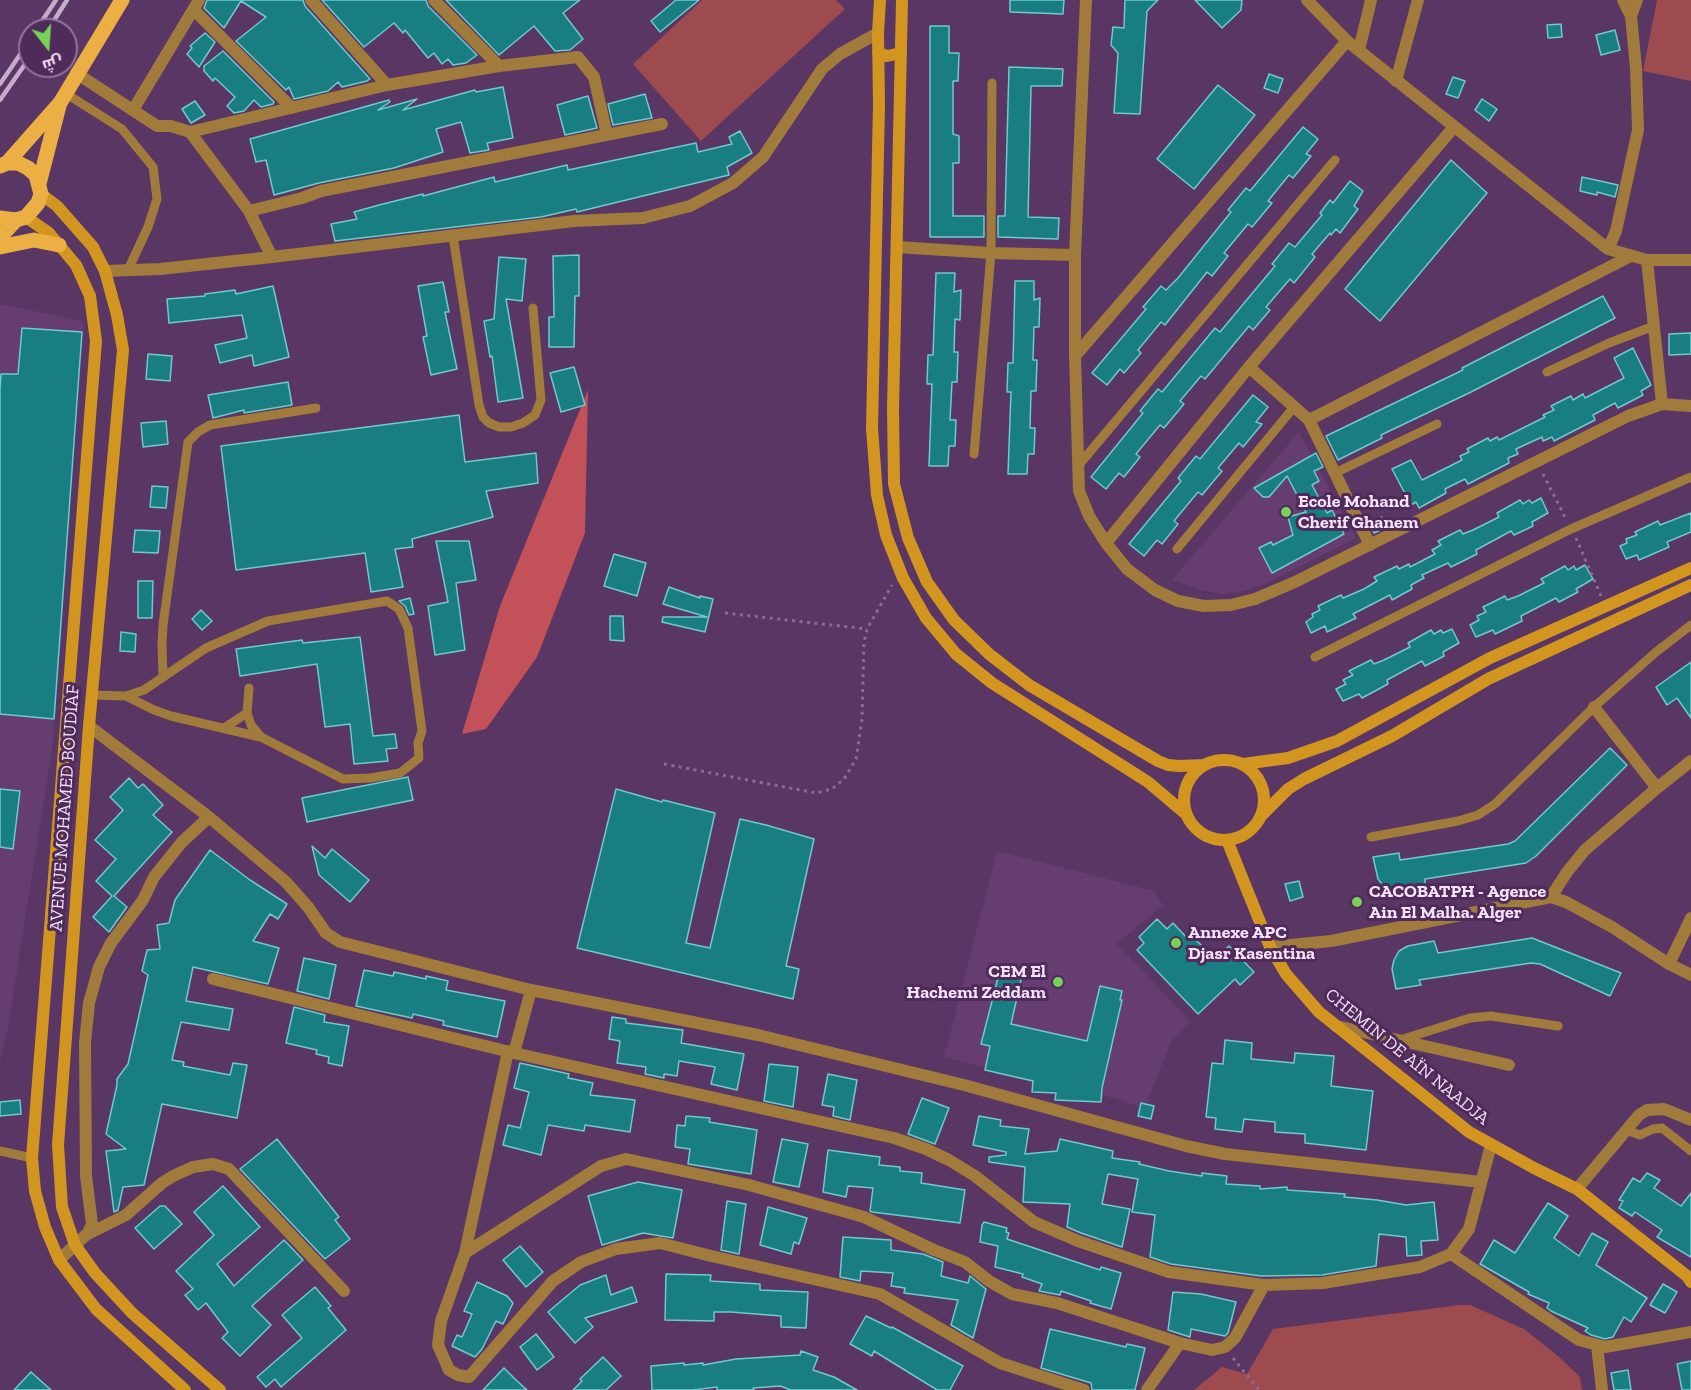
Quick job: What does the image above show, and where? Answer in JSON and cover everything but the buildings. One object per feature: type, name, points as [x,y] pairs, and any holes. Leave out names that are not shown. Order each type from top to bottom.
[{"type":"main road","points":[[78,70],[122,0]]},
{"type":"main road","points":[[880,0],[872,428],[877,495],[886,535],[900,571],[926,618],[956,654],[992,683],[1148,782],[1187,815]]},
{"type":"main road","points":[[903,0],[893,408],[894,484],[908,538],[927,582],[954,620],[988,654],[1029,685],[1158,761],[1179,766],[1205,765]]},
{"type":"main road","points":[[878,33],[892,30],[902,34]]},
{"type":"main road","points":[[878,53],[892,56],[901,53]]},
{"type":"main road","points":[[0,237],[38,203],[63,98],[73,78]]},
{"type":"main road","points":[[4,164],[63,98]]},
{"type":"main road","points":[[4,164],[18,163],[28,168],[36,176],[40,189]]},
{"type":"main road","name":"AVENUE MOHAMED BOUDIAF","points":[[40,189],[86,240],[105,271],[117,315],[123,350],[89,726],[58,1146],[62,1207],[75,1245],[94,1273],[132,1313],[220,1390]]},
{"type":"main road","points":[[0,218],[21,218]]},
{"type":"main road","name":"AVENUE MOHAMED BOUDIAF","points":[[21,218],[49,233],[76,265],[90,296],[96,341],[33,1158],[35,1191],[45,1227],[59,1260],[96,1309],[185,1390]]},
{"type":"main road","points":[[0,247],[34,240],[59,245]]},
{"type":"main road","points":[[1243,764],[1288,758],[1337,741],[1490,658],[1691,568]]},
{"type":"main road","points":[[1260,817],[1264,805],[1262,787],[1253,771],[1243,764],[1230,760],[1217,760],[1193,774],[1186,786],[1184,801],[1187,815],[1193,826],[1203,834],[1214,839],[1227,840],[1247,833],[1288,789],[1304,779],[1392,736],[1488,680],[1691,585]]},
{"type":"main road","name":"CHEMIN DE AÏN NAADJA","points":[[1227,840],[1270,947],[1286,974],[1319,1012],[1469,1132],[1577,1189],[1690,1277]]},
{"type":"street","points":[[311,0],[387,85]]},
{"type":"street","points":[[434,0],[499,66]]},
{"type":"street","points":[[1086,0],[1075,255],[1079,491],[1089,516],[1106,543],[1127,569],[1155,590],[1178,601],[1204,606],[1231,605],[1255,599],[1295,582],[1628,416],[1662,404],[1691,406]]},
{"type":"street","points":[[1307,0],[1347,41],[1608,249],[1647,260],[1691,260]]},
{"type":"street","points":[[1359,50],[1371,0]]},
{"type":"street","points":[[1396,81],[1418,0]]},
{"type":"street","points":[[1608,249],[1616,231],[1638,130],[1636,68],[1631,16],[1623,0]]},
{"type":"street","points":[[1631,16],[1637,0]]},
{"type":"street","points":[[133,110],[197,5],[292,108]]},
{"type":"street","points":[[105,271],[272,257],[574,221],[643,218],[690,206],[733,183],[763,157],[822,69],[840,54],[878,33]]},
{"type":"street","points":[[1075,356],[1347,41]]},
{"type":"street","points":[[78,74],[158,126],[171,126],[190,132],[387,85],[499,66],[578,57],[594,77],[607,135]]},
{"type":"street","points":[[249,211],[321,191],[662,124]]},
{"type":"street","points":[[1106,543],[1249,367],[1454,127]]},
{"type":"street","points":[[190,132],[249,211],[272,257]]},
{"type":"street","points":[[897,247],[1075,255]]},
{"type":"street","points":[[1309,420],[1629,256]]},
{"type":"street","points":[[1647,260],[1662,404]]},
{"type":"street","points":[[1249,367],[1309,420],[1370,545]]},
{"type":"street","points":[[1594,706],[1657,788]]},
{"type":"street","points":[[89,726],[209,817],[286,882],[326,933],[340,942],[531,990],[758,1035],[964,1085],[1186,1146],[1225,1154],[1481,1182]]},
{"type":"street","points":[[1551,897],[1585,850],[1691,761]]},
{"type":"street","points":[[86,1235],[92,1220],[86,1176],[85,1043],[93,984],[104,956],[143,900],[154,877],[182,842],[209,817]]},
{"type":"street","points":[[1270,947],[1331,941],[1551,897],[1566,902],[1612,927],[1669,964],[1691,975]]},
{"type":"street","points":[[1669,964],[1691,918]]},
{"type":"street","points":[[213,979],[511,1052],[894,1138],[949,1160],[975,1176],[1034,1222],[1078,1241],[1169,1272],[1264,1285],[1334,1281],[1420,1267],[1451,1254],[1469,1229],[1491,1145]]},
{"type":"street","points":[[531,990],[511,1052],[465,1253],[441,1321],[438,1345],[449,1370],[458,1376],[470,1377],[552,1281],[581,1262],[616,1249],[660,1243],[880,1294],[1000,1363],[1084,1390]]},
{"type":"street","points":[[1336,1026],[1509,1065]]},
{"type":"street","points":[[1577,1189],[1639,1114],[1647,1110],[1664,1109],[1691,1120]]},
{"type":"street","points":[[465,1253],[601,1166],[626,1159],[748,1185],[864,1217],[965,1262],[989,1281],[1011,1294],[1058,1303],[1180,1343],[1212,1350],[1225,1347],[1235,1338],[1264,1285]]},
{"type":"street","points":[[59,1260],[86,1235],[126,1215],[173,1176],[193,1167],[213,1164],[229,1169],[344,1291]]},
{"type":"street","points":[[1451,1254],[1579,1340],[1605,1347],[1691,1332]]},
{"type":"street","points":[[1147,1390],[1180,1343]]},
{"type":"street","points":[[1597,1345],[1602,1390]]},
{"type":"lane","points":[[974,454],[992,253],[992,83]]},
{"type":"lane","points":[[63,98],[122,129],[153,166],[157,199],[148,227],[128,270]]},
{"type":"lane","points":[[1078,466],[1335,160]]},
{"type":"lane","points":[[453,236],[479,405],[483,417],[489,423],[499,427],[511,427],[524,423],[535,415],[541,400],[533,308]]},
{"type":"lane","points":[[1547,372],[1609,343],[1654,326]]},
{"type":"lane","points":[[1177,549],[1294,407]]},
{"type":"lane","points":[[164,676],[163,625],[188,442],[210,425],[316,408]]},
{"type":"lane","points":[[1335,473],[1437,424]]},
{"type":"lane","points":[[1315,657],[1571,529],[1691,477]]},
{"type":"lane","points":[[92,695],[126,696],[144,690],[206,648],[268,621],[387,601],[399,609],[408,628],[422,731],[418,743],[419,758],[400,773],[370,778],[343,779],[261,737],[171,716],[126,696]]},
{"type":"lane","points":[[1371,837],[1458,821],[1478,815],[1495,804],[1594,706],[1691,625]]},
{"type":"lane","points":[[249,688],[247,713],[251,725],[261,737]]},
{"type":"lane","points":[[224,728],[247,713]]},
{"type":"lane","points":[[1400,1040],[1470,1018],[1491,1016],[1558,1026]]},
{"type":"lane","points":[[1626,1130],[1640,1135],[1662,1128],[1691,1151]]},
{"type":"lane","points":[[0,1151],[33,1158]]},
{"type":"path","points":[[1543,474],[1564,515]]},
{"type":"path","points":[[1576,540],[1597,586]]},
{"type":"path","points":[[664,764],[816,793],[832,789],[844,779],[856,759],[862,719],[864,643],[867,629],[900,571]]},
{"type":"path","points":[[725,613],[867,629]]},
{"type":"path","points":[[1225,1347],[1259,1390]]},
{"type":"shaded area","points":[[702,0],[836,0],[845,9],[701,141],[633,64]]},
{"type":"shaded area","points":[[1657,0],[1691,0],[1691,81],[1643,71]]},
{"type":"shaded area","points":[[0,304],[83,321],[52,750],[7,1033],[0,1062]]},
{"type":"shaded area","points":[[588,390],[585,533],[537,657],[486,729],[462,734],[500,606]]},
{"type":"shaded area","name":"Ecole Mohand Cherif Ghanem","points":[[1299,432],[1356,538],[1263,585],[1243,591],[1224,594],[1201,590],[1172,580]]},
{"type":"shaded area","name":"CEM El Hachemi Zeddam","points":[[997,851],[1154,891],[1163,905],[1117,944],[1190,1021],[1171,1041],[1145,1108],[1103,1095],[1102,1099],[944,1057]]},
{"type":"shaded area","points":[[1470,1305],[1524,1329],[1580,1377],[1582,1390],[1194,1390],[1222,1367],[1247,1374],[1273,1329]]},
{"type":"railway","points":[[44,18],[56,0]]},
{"type":"railway","points":[[56,18],[67,0]]},
{"type":"railway","points":[[0,84],[18,58]]},
{"type":"railway","points":[[0,100],[18,74]]},
{"type":"place","name":"Ecole Mohand Cherif Ghanem","points":[[1286,512]]},
{"type":"place","name":"CACOBATPH - Agence Ain El Malha. Alger","points":[[1357,902]]},
{"type":"place","name":"Annexe APC Djasr Kasentina","points":[[1176,943]]},
{"type":"place","name":"CEM El Hachemi Zeddam","points":[[1058,982]]}]
